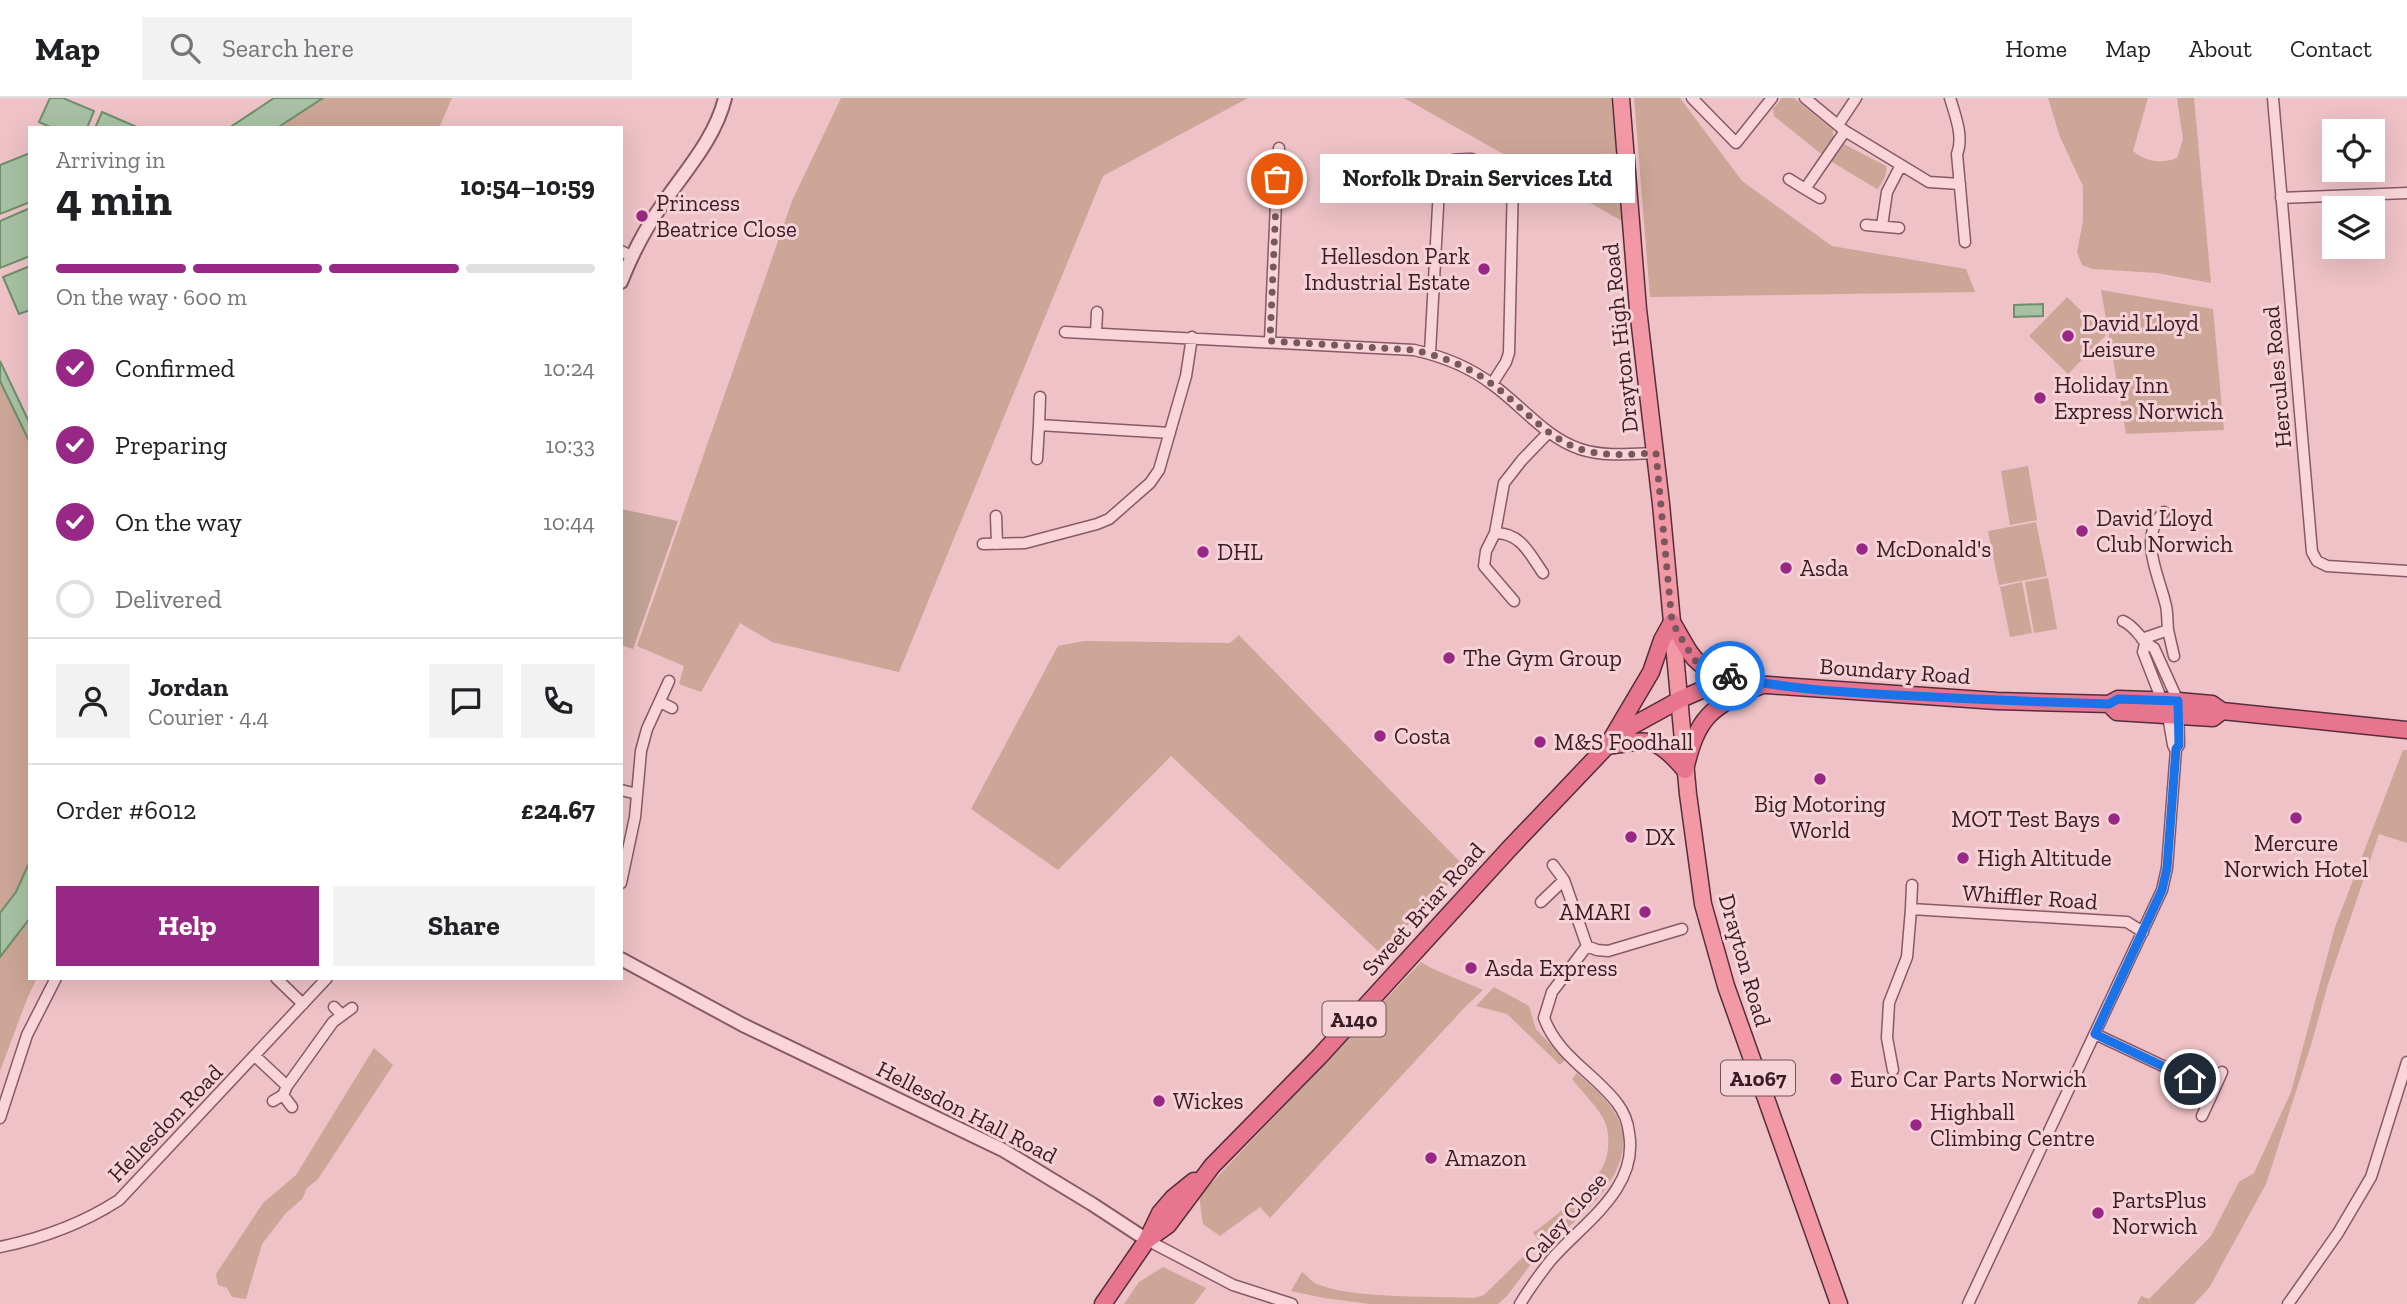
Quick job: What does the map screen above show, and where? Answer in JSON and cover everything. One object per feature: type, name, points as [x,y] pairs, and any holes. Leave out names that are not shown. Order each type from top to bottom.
[{"type":"highway","name":"A1067","points":[[1672,622],[1700,666],[1766,684]]},
{"type":"highway","name":"A140","points":[[1607,746],[1651,672],[1662,640],[1672,622]]},
{"type":"highway","name":"Boundary Road","points":[[1681,699],[1722,684],[1766,684],[1984,701],[2109,704],[2118,699],[2213,718],[2221,711],[2407,730]]},
{"type":"highway","name":"A140","points":[[1685,770],[1692,742],[1709,714],[1733,697],[1766,684]]},
{"type":"highway","name":"Sweet Briar Road","points":[[1103,1304],[1147,1240],[1160,1213],[1173,1198],[1212,1166],[1336,1038],[1607,746],[1632,726],[1681,699]]},
{"type":"highway","points":[[1607,746],[1638,741],[1658,743],[1669,751],[1685,770]]},
{"type":"main road","name":"Drayton High Road","points":[[1621,98],[1638,309],[1656,453],[1681,699]]},
{"type":"main road","name":"Drayton Road","points":[[1681,699],[1685,770],[1703,904],[1726,986],[1839,1304]]},
{"type":"street","points":[[623,270],[626,253],[642,235],[710,135],[725,98]]},
{"type":"street","points":[[1692,98],[1735,143],[1772,98]]},
{"type":"street","points":[[1805,98],[1842,128],[1929,182],[1960,184]]},
{"type":"street","points":[[1805,189],[1842,128],[1856,98]]},
{"type":"street","points":[[1950,98],[1958,124],[1965,242]]},
{"type":"street","name":"Hercules Road","points":[[2273,98],[2312,552],[2317,561],[2327,566],[2407,571]]},
{"type":"street","points":[[1270,341],[1279,148]]},
{"type":"street","points":[[1430,353],[1440,170],[1444,163],[1455,158],[1472,159]]},
{"type":"street","points":[[1882,226],[1887,192],[1901,164]]},
{"type":"street","points":[[1255,178],[1277,179]]},
{"type":"street","points":[[1789,179],[1820,198]]},
{"type":"street","points":[[1492,384],[1509,353],[1513,181]]},
{"type":"street","points":[[2281,198],[2407,193]]},
{"type":"street","points":[[1866,225],[1899,228]]},
{"type":"street","points":[[1096,333],[1097,312]]},
{"type":"street","points":[[1065,332],[1270,341],[1430,353],[1475,373],[1492,384],[1548,433],[1564,442],[1593,453],[1656,453]]},
{"type":"street","points":[[983,544],[1025,543],[1097,524],[1109,519],[1150,483],[1159,470],[1186,376],[1192,338]]},
{"type":"street","points":[[1037,459],[1040,397]]},
{"type":"street","points":[[1039,425],[1170,432]]},
{"type":"street","points":[[1514,601],[1483,566],[1486,551],[1495,533],[1504,483],[1548,433]]},
{"type":"street","points":[[2164,512],[2153,524],[2151,536],[2155,569],[2165,600],[2168,630],[2175,656]]},
{"type":"street","points":[[996,516],[997,544]]},
{"type":"street","points":[[1495,533],[1509,533],[1521,542],[1543,573]]},
{"type":"street","points":[[2123,621],[2154,648],[2174,686],[2172,709]]},
{"type":"street","points":[[2144,642],[2168,630]]},
{"type":"street","points":[[1968,1304],[2162,890],[2167,868],[2176,749],[2179,745],[2172,709],[2143,652],[2144,642]]},
{"type":"street","points":[[623,874],[635,817],[641,751],[669,681]]},
{"type":"street","points":[[660,702],[672,708]]},
{"type":"street","points":[[623,790],[637,794]]},
{"type":"street","points":[[1553,865],[1564,880],[1587,946],[1608,951],[1682,929]]},
{"type":"street","points":[[1541,902],[1564,880]]},
{"type":"street","points":[[1893,1070],[1886,1038],[1889,1003],[1907,957],[1912,885]]},
{"type":"street","name":"Whiffler Road","points":[[1911,909],[2127,922],[2143,932]]},
{"type":"street","name":"Caley Close","points":[[1520,1304],[1551,1261],[1614,1194],[1624,1180],[1629,1163],[1632,1145],[1628,1123],[1618,1104],[1557,1044],[1544,1018],[1552,992],[1587,946]]},
{"type":"street","name":"Hellesdon Hall Road","points":[[623,960],[743,1025],[1003,1150],[1147,1240],[1233,1285],[1292,1304]]},
{"type":"street","points":[[0,1118],[27,1035],[55,980]]},
{"type":"street","points":[[278,980],[303,1004]]},
{"type":"street","name":"Hellesdon Road","points":[[0,1247],[35,1240],[67,1228],[94,1216],[119,1200],[325,980]]},
{"type":"street","points":[[273,1101],[285,1091],[338,1011],[352,1007]]},
{"type":"street","points":[[2095,1034],[2214,1090]]},
{"type":"street","points":[[256,1056],[285,1091],[292,1107]]},
{"type":"street","points":[[2288,1304],[2338,1233],[2371,1177],[2404,1082],[2407,1062]]},
{"type":"street","points":[[2202,1116],[2222,1072]]},
{"type":"shaded area","points":[[50,98],[63,98],[94,111],[88,126],[48,126],[39,122]]},
{"type":"shaded area","points":[[274,98],[323,98],[280,126],[232,126]]},
{"type":"shaded area","points":[[323,98],[452,98],[440,126],[280,126]]},
{"type":"shaded area","points":[[841,98],[1248,98],[1103,176],[899,672],[772,642],[740,623],[701,692],[679,684],[684,666],[637,646],[792,201]]},
{"type":"shaded area","points":[[1404,98],[1611,98],[1624,222]]},
{"type":"shaded area","points":[[1634,98],[1680,98],[1742,181],[1832,246],[1966,269],[1975,292],[1650,297]]},
{"type":"shaded area","points":[[1782,98],[1794,98],[1833,130],[1833,140],[1823,153],[1774,116],[1773,109]]},
{"type":"shaded area","points":[[2048,98],[2148,98],[2133,151],[2148,160],[2165,161],[2177,158],[2183,139],[2177,98],[2194,98],[2211,283],[2157,273],[2093,269],[2082,265],[2077,252],[2083,221],[2083,186],[2060,137]]},
{"type":"shaded area","points":[[102,112],[134,126],[96,126]]},
{"type":"shaded area","points":[[1842,143],[1886,166],[1884,178],[1877,189],[1832,162],[1831,158]]},
{"type":"shaded area","points":[[28,154],[28,203],[0,214],[0,165]]},
{"type":"shaded area","points":[[28,209],[28,257],[0,268],[0,221]]},
{"type":"shaded area","points":[[28,267],[28,311],[19,314],[3,277]]},
{"type":"shaded area","points":[[2101,290],[2213,309],[2224,430],[2126,434]]},
{"type":"shaded area","name":"David Lloyd Leisure","points":[[2067,297],[2106,335],[2068,374],[2029,336]]},
{"type":"shaded area","points":[[2043,304],[2043,316],[2014,317],[2014,305]]},
{"type":"shaded area","points":[[0,361],[28,420],[28,439],[0,381]]},
{"type":"shaded area","points":[[0,381],[28,439],[28,865],[16,892],[0,913]]},
{"type":"shaded area","points":[[2028,466],[2037,520],[2010,525],[2001,471]]},
{"type":"shaded area","points":[[623,509],[678,521],[633,649],[623,646]]},
{"type":"shaded area","points":[[2036,522],[2047,576],[1999,585],[1988,531]]},
{"type":"shaded area","points":[[2048,578],[2057,629],[2034,633],[2025,582]]},
{"type":"shaded area","points":[[2022,582],[2032,633],[2010,637],[2000,587]]},
{"type":"shaded area","points":[[1239,635],[1465,867],[1380,953],[1171,756],[1058,870],[971,809],[1058,646],[1084,641],[1230,643]]},
{"type":"shaded area","points":[[2403,750],[2407,750],[2407,843],[2379,834],[2328,984],[2266,1184],[2209,1288],[2194,1304],[2137,1304],[2141,1296],[2149,1299],[2211,1236],[2239,1182],[2254,1173],[2291,1092],[2335,927]]},
{"type":"shaded area","points":[[28,865],[28,921],[0,957],[0,913],[16,892]]},
{"type":"shaded area","points":[[28,921],[28,980],[36,980],[0,1071],[0,957]]},
{"type":"shaded area","points":[[1421,962],[1483,990],[1270,1218],[1260,1207],[1220,1236],[1203,1224],[1199,1196]]},
{"type":"shaded area","points":[[1494,987],[1529,1006],[1536,1029],[1565,1060],[1560,1065],[1507,1014],[1476,1006]]},
{"type":"shaded area","points":[[374,1048],[393,1065],[318,1179],[307,1188],[302,1199],[286,1213],[262,1244],[246,1299],[232,1297],[227,1288],[218,1285],[216,1274],[263,1203],[296,1175]]},
{"type":"shaded area","points":[[1577,1073],[1604,1099],[1617,1117],[1623,1136],[1622,1155],[1604,1191],[1574,1222],[1544,1247],[1533,1233],[1587,1187],[1601,1170],[1608,1151],[1606,1124],[1572,1079]]},
{"type":"shaded area","points":[[1529,1254],[1531,1264],[1498,1304],[1370,1304],[1291,1291],[1302,1272],[1315,1283],[1348,1292],[1474,1298],[1484,1295]]},
{"type":"shaded area","points":[[1163,1267],[1206,1288],[1194,1304],[1124,1304],[1139,1282]]},
{"type":"way so far","points":[[1277,179],[1270,341],[1430,353],[1475,373],[1508,397],[1548,433],[1579,449],[1593,453],[1656,453],[1672,622],[1700,666],[1730,676]]},
{"type":"place","name":"Norfolk Drain Services Ltd","points":[[1277,179]]},
{"type":"place","name":"Princess Beatrice Close","points":[[642,216]]},
{"type":"place","name":"Hellesdon Park Industrial Estate","points":[[1484,269]]},
{"type":"place","name":"David Lloyd Leisure","points":[[2068,336]]},
{"type":"place","name":"Holiday Inn Express Norwich","points":[[2040,398]]},
{"type":"place","name":"David Lloyd Club Norwich","points":[[2082,531]]},
{"type":"place","name":"McDonald's","points":[[1862,549]]},
{"type":"place","name":"DHL","points":[[1203,552]]},
{"type":"place","name":"Asda","points":[[1786,568]]},
{"type":"place","name":"The Gym Group","points":[[1449,658]]},
{"type":"place","name":"Costa","points":[[1380,736]]},
{"type":"place","name":"M&S Foodhall","points":[[1540,742]]},
{"type":"place","name":"Big Motoring World","points":[[1820,779]]},
{"type":"place","name":"Mercure Norwich Hotel","points":[[2296,818]]},
{"type":"place","name":"MOT Test Bays","points":[[2114,819]]},
{"type":"place","name":"DX","points":[[1631,837]]},
{"type":"place","name":"High Altitude","points":[[1963,858]]},
{"type":"place","name":"AMARI","points":[[1645,912]]},
{"type":"place","name":"Asda Express","points":[[1471,968]]},
{"type":"place","name":"Euro Car Parts Norwich","points":[[1836,1079]]},
{"type":"place","name":"Wickes","points":[[1159,1101]]},
{"type":"place","name":"Highball Climbing Centre","points":[[1916,1125]]},
{"type":"place","name":"Amazon","points":[[1431,1158]]},
{"type":"place","name":"PartsPlus Norwich","points":[[2098,1213]]},
{"type":"route","points":[[1730,676],[1766,684],[1857,693],[1997,701],[2109,704],[2118,699],[2178,701],[2179,745],[2176,749],[2167,868],[2162,890],[2095,1034],[2190,1079]]}]
